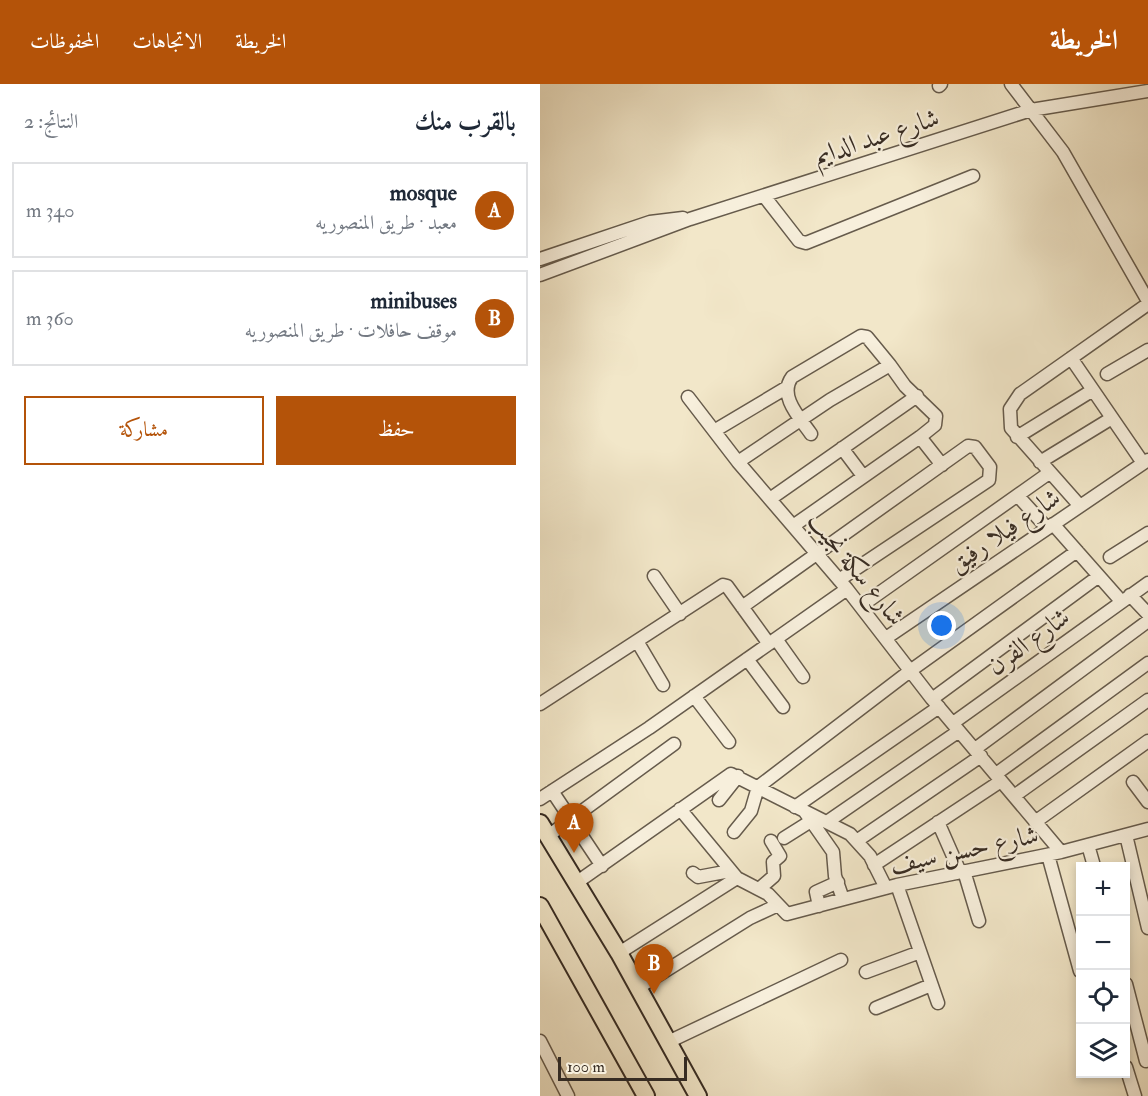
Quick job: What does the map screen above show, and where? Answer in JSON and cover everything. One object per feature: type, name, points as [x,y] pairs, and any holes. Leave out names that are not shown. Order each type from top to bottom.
[{"type":"main road","points":[[544,830],[619,953],[698,1096]]},
{"type":"main road","points":[[540,906],[645,1096]]},
{"type":"street","points":[[1011,84],[1063,152],[1090,196],[1148,303],[1014,401],[1009,418],[1011,428],[1080,506]]},
{"type":"street","name":"شارع عبد الدايم","points":[[540,275],[690,219],[1031,110],[1148,91]]},
{"type":"street","points":[[764,196],[799,241],[806,243],[973,176]]},
{"type":"street","name":"شارع عبد الدايم","points":[[540,259],[650,222],[672,218],[690,219]]},
{"type":"street","points":[[714,430],[786,388],[792,377],[861,336],[867,337],[937,418],[935,425],[920,437],[793,526]]},
{"type":"street","points":[[1107,374],[1148,350]]},
{"type":"street","points":[[1071,358],[1112,418],[1146,461]]},
{"type":"street","points":[[738,462],[801,419],[890,365]]},
{"type":"street","points":[[786,388],[787,396],[811,434]]},
{"type":"street","points":[[1017,437],[1094,390]]},
{"type":"street","points":[[770,499],[916,396]]},
{"type":"street","name":"شارع سكة نجيب","points":[[688,397],[738,462],[843,584],[910,671],[1060,852]]},
{"type":"street","points":[[1040,462],[1112,418]]},
{"type":"street","points":[[920,437],[942,465]]},
{"type":"street","points":[[540,799],[772,641],[843,584],[991,476],[990,467],[972,446],[742,607]]},
{"type":"street","points":[[842,448],[863,476]]},
{"type":"street","name":"شارع فيلا رفيق","points":[[886,638],[1146,461]]},
{"type":"street","points":[[861,606],[1049,473]]},
{"type":"street","points":[[1018,496],[1077,551],[1099,576],[1148,614]]},
{"type":"street","points":[[1110,557],[1148,533]]},
{"type":"street","points":[[734,832],[751,811],[758,787],[910,671],[1077,551]]},
{"type":"street","points":[[654,576],[680,614]]},
{"type":"street","points":[[784,838],[803,813],[936,703],[1099,576]]},
{"type":"street","name":"شارع الفرن","points":[[827,822],[1148,583]]},
{"type":"street","points":[[540,704],[723,585],[727,586],[742,607],[803,677]]},
{"type":"street","points":[[858,840],[978,753],[1148,621]]},
{"type":"street","points":[[637,641],[663,685]]},
{"type":"street","points":[[747,659],[783,707]]},
{"type":"street","points":[[874,865],[998,778],[1148,663]]},
{"type":"street","points":[[694,696],[729,742]]},
{"type":"street","points":[[1014,796],[1148,700]]},
{"type":"street","points":[[1035,822],[1148,741]]},
{"type":"street","points":[[544,830],[571,820],[674,744]]},
{"type":"street","points":[[576,883],[727,776],[738,776],[803,813],[827,822],[858,840],[891,887],[920,952],[938,1004]]},
{"type":"street","points":[[719,800],[738,776]]},
{"type":"street","points":[[1133,782],[1148,802]]},
{"type":"street","points":[[552,791],[602,866]]},
{"type":"street","points":[[638,988],[745,922],[778,905],[759,889],[733,874],[680,809]]},
{"type":"street","points":[[803,813],[833,852],[843,899]]},
{"type":"street","points":[[938,822],[962,871],[979,921]]},
{"type":"street","name":"شارع حسن سيف","points":[[778,905],[784,913],[790,914],[891,887],[1048,855],[1148,829]]},
{"type":"street","points":[[1126,835],[1148,928]]},
{"type":"street","points":[[759,889],[774,876],[773,862],[780,856],[771,841]]},
{"type":"street","points":[[1088,845],[1093,862]]},
{"type":"street","points":[[1048,855],[1080,970]]},
{"type":"street","points":[[693,873],[698,877],[733,874]]},
{"type":"street","points":[[619,953],[733,874]]},
{"type":"street","points":[[819,906],[816,891],[838,882]]},
{"type":"street","points":[[866,972],[920,952]]},
{"type":"street","points":[[668,1042],[841,960]]},
{"type":"street","points":[[876,1008],[931,985]]},
{"type":"street","points":[[1130,1002],[1147,1061],[1130,1065]]},
{"type":"street","points":[[540,1041],[568,1096]]},
{"type":"street","points":[[1129,1078],[1135,1096]]},
{"type":"waterway","points":[[540,268],[600,246]]},
{"type":"place","name":"mosque","points":[[574,853]]},
{"type":"place","name":"minibuses","points":[[654,994]]}]
